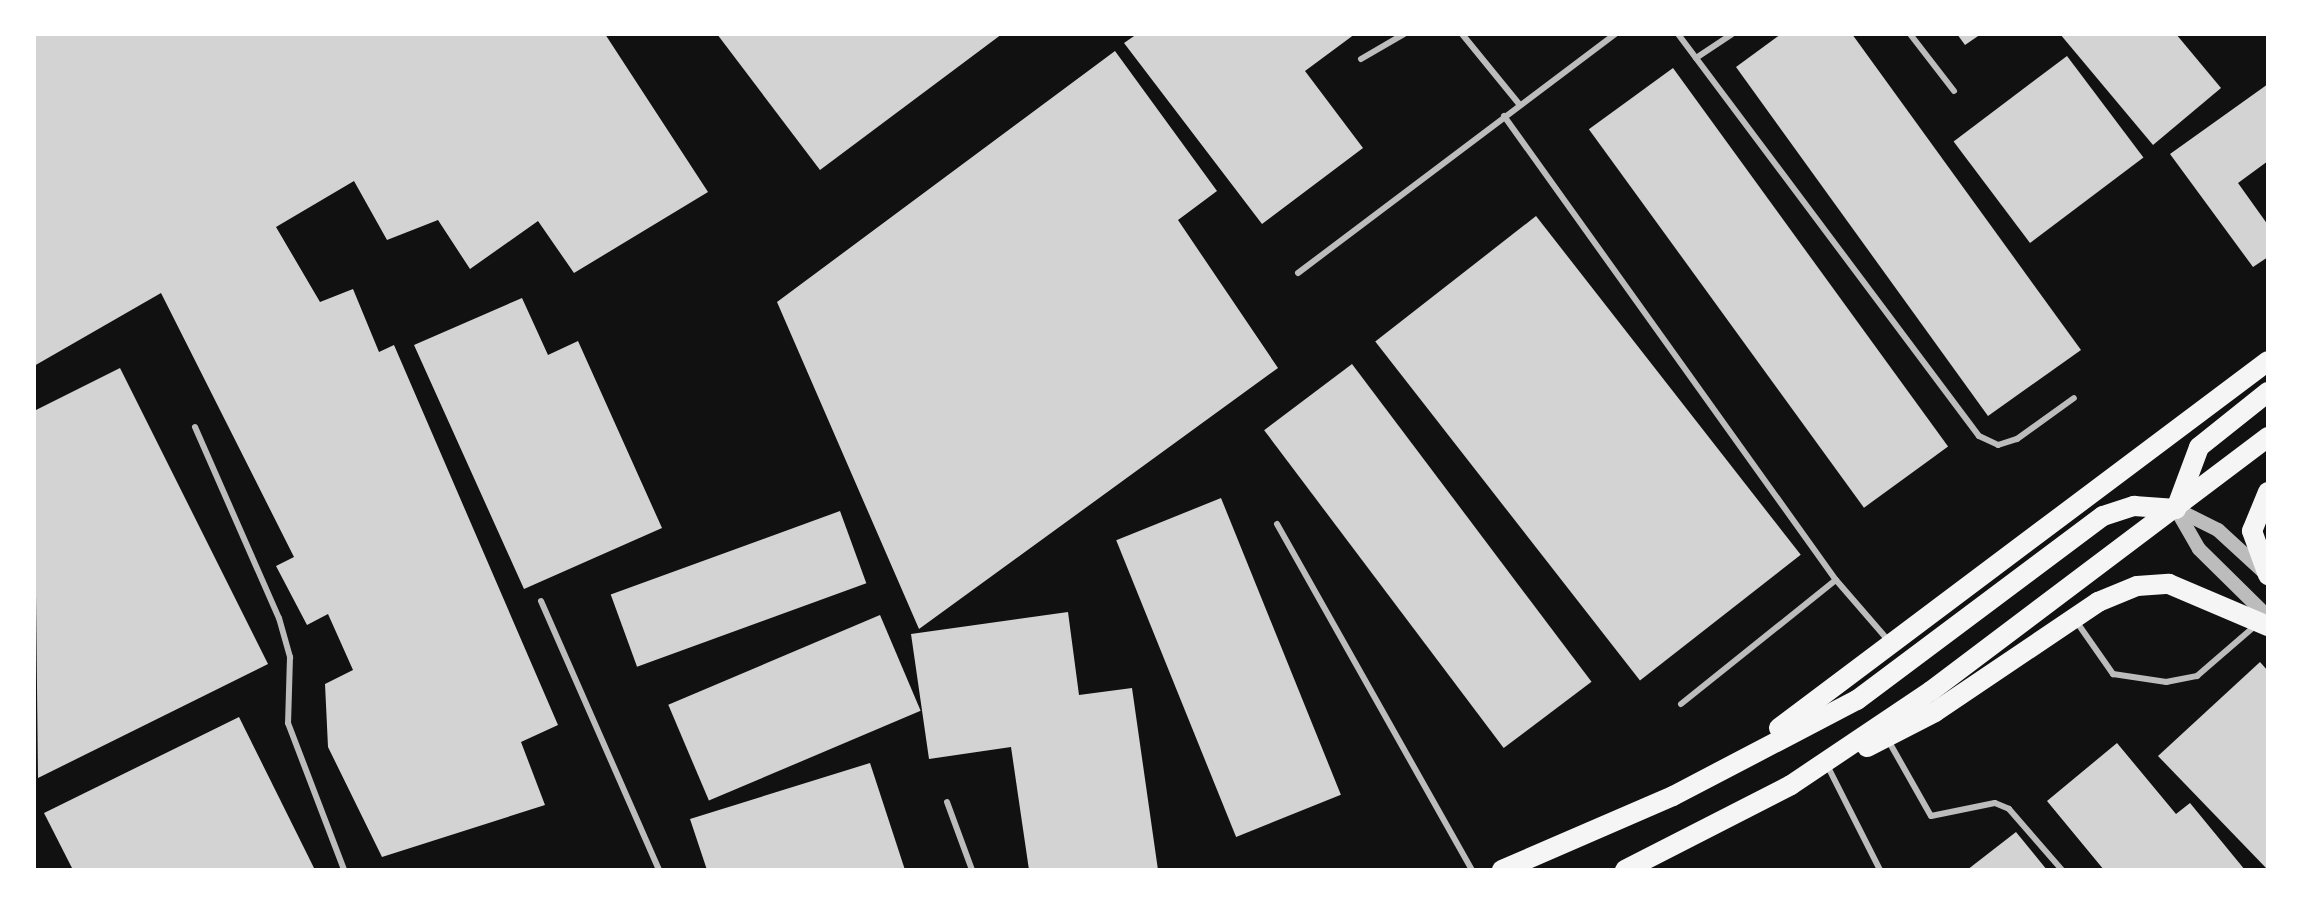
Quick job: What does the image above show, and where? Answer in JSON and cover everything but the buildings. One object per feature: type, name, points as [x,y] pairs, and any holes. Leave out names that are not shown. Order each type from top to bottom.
[{"type":"main road","points":[[1747,752],[2268,361]]},
{"type":"main road","points":[[2176,509],[2199,447],[2268,392]]},
{"type":"main road","points":[[1791,785],[2176,509],[2268,437]]},
{"type":"main road","points":[[2268,492],[2252,531],[2268,575]]},
{"type":"main road","points":[[1502,870],[1673,796],[1747,752],[1857,700],[2103,516],[2134,506],[2176,509]]},
{"type":"main road","points":[[1625,870],[1886,737],[2074,618],[2137,586],[2169,584],[2264,622]]},
{"type":"street","points":[[2176,509],[2218,530],[2268,575]]},
{"type":"street","points":[[2176,509],[2199,549],[2264,622]]},
{"type":"lane","points":[[1361,59],[1404,34]]},
{"type":"lane","points":[[1462,34],[1519,104]]},
{"type":"lane","points":[[1298,273],[1615,34]]},
{"type":"lane","points":[[1678,34],[1979,436],[1998,445],[2017,439],[2074,398]]},
{"type":"lane","points":[[1696,58],[1732,34]]},
{"type":"lane","points":[[1910,34],[1954,91]]},
{"type":"lane","points":[[1504,116],[1836,580],[1890,643]]},
{"type":"lane","points":[[195,427],[279,618],[290,657],[288,723],[344,870]]},
{"type":"lane","points":[[1277,524],[1472,870]]},
{"type":"lane","points":[[1681,704],[1836,580]]},
{"type":"lane","points":[[541,601],[659,870]]},
{"type":"lane","points":[[2074,618],[2113,674],[2135,681],[2197,676],[2264,622]]},
{"type":"lane","points":[[1886,737],[1931,816],[1995,803],[2009,809],[2062,870]]},
{"type":"lane","points":[[1828,767],[1880,870]]},
{"type":"lane","points":[[947,802],[972,870]]}]
